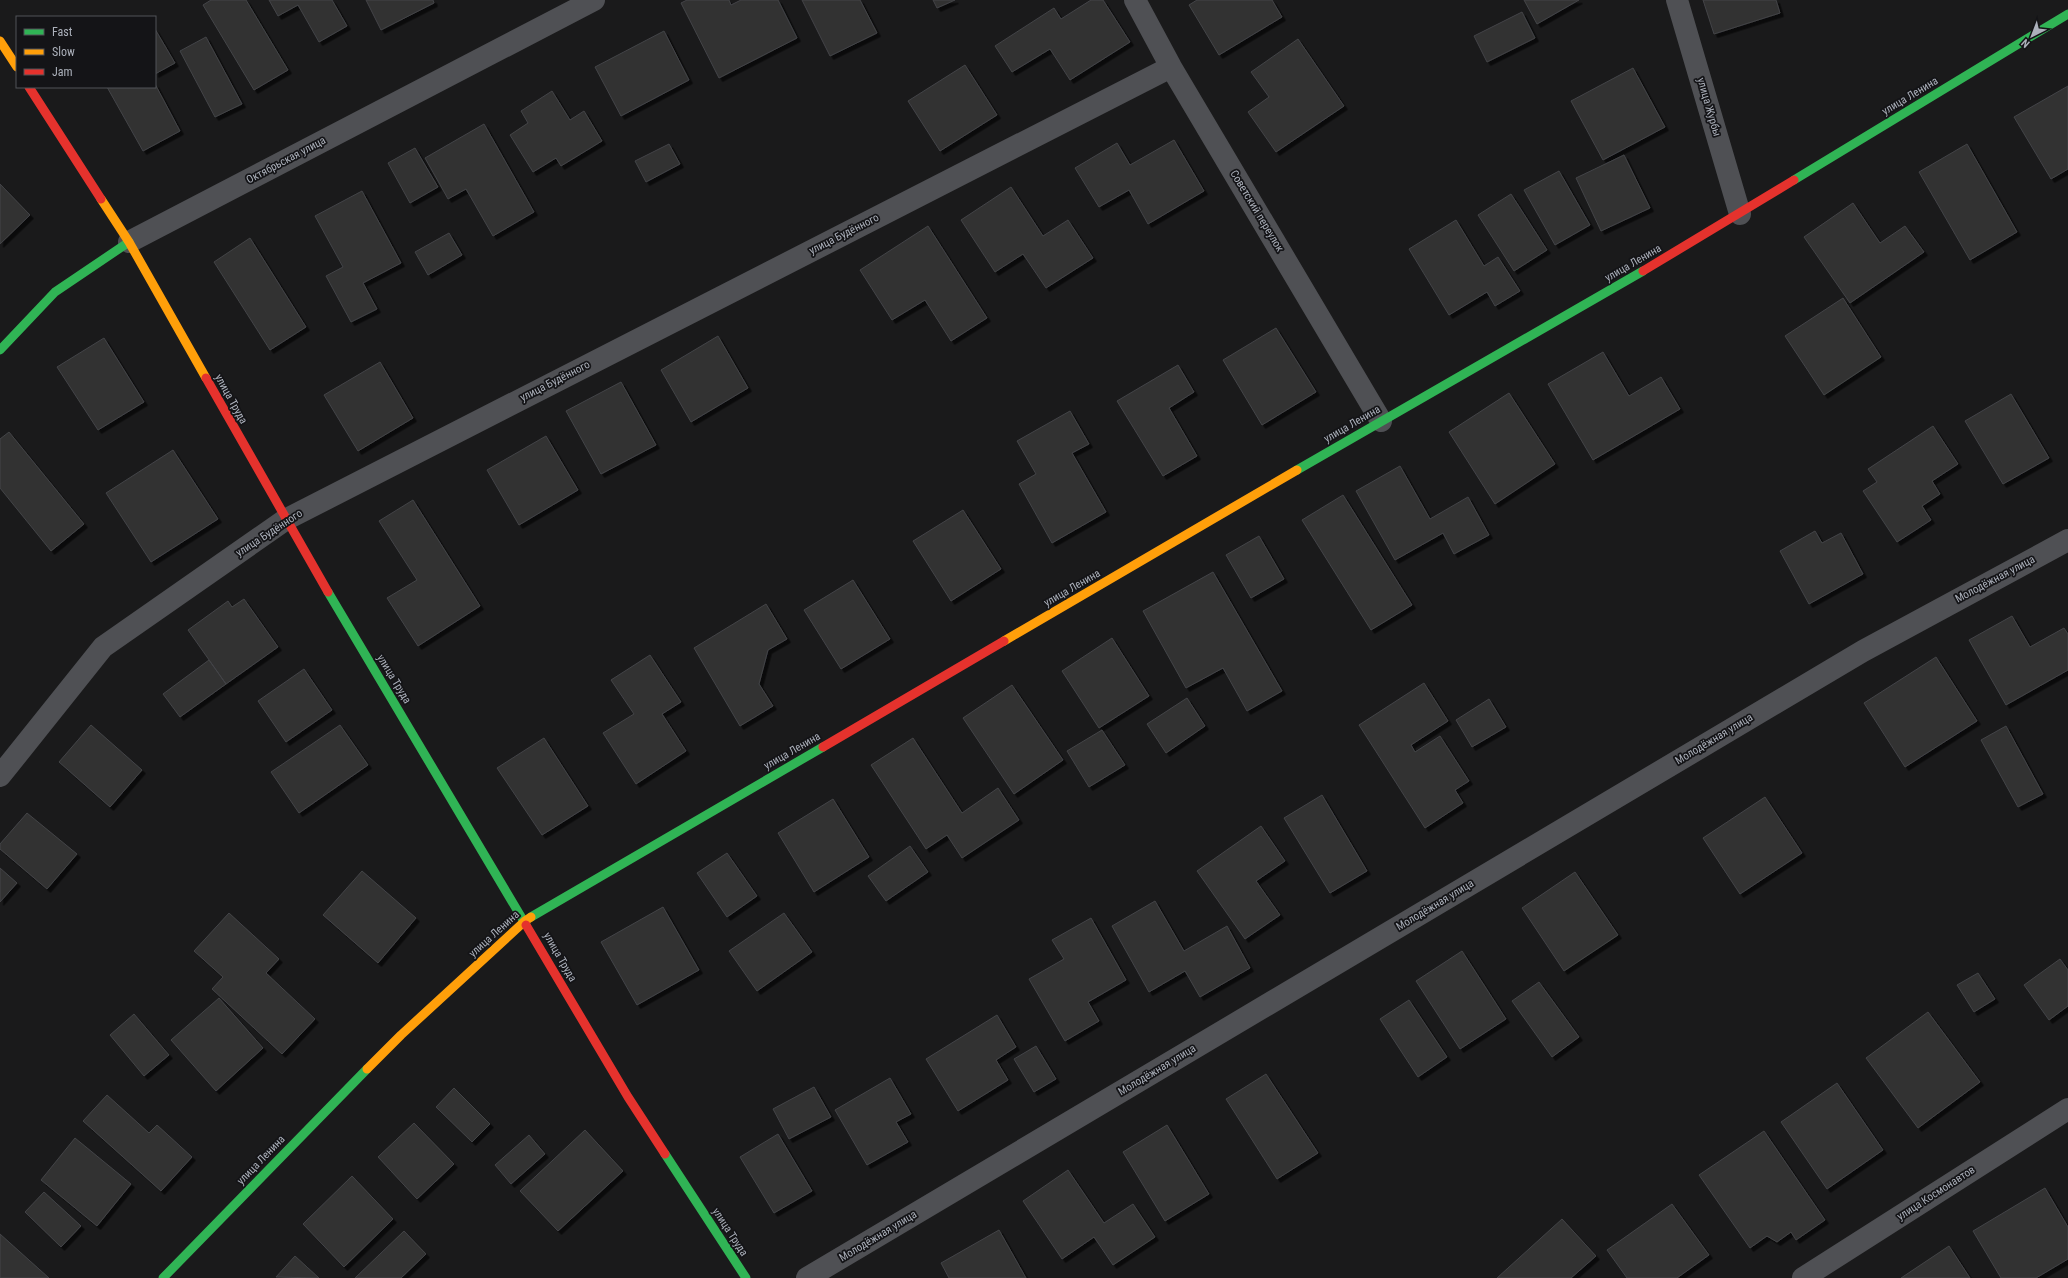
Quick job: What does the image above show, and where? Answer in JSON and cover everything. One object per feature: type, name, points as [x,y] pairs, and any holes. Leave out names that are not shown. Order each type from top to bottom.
[{"type":"street","name":"Октябрьская улица","points":[[0,350],[55,292],[129,242],[594,0]]},
{"type":"street","name":"Советский переулок","points":[[1135,0],[1171,67],[1381,421]]},
{"type":"street","name":"улица Журбы","points":[[1677,0],[1740,214]]},
{"type":"street","name":"улица Ленина","points":[[162,1278],[401,1035],[525,921],[1381,421],[1740,214],[2068,14]]},
{"type":"street","points":[[0,41],[16,66]]},
{"type":"street","name":"улица Будённого","points":[[0,776],[103,647],[285,520],[1171,67]]},
{"type":"street","name":"улица Труда","points":[[31,88],[129,242],[285,520],[525,921],[628,1097],[746,1278]]},
{"type":"street","name":"Молодёжная улица","points":[[807,1278],[1863,651],[2068,540]]},
{"type":"street","name":"улица Космонавтов","points":[[1803,1278],[2068,1109]]},
{"type":"building","points":[[211,0],[246,0],[288,70],[254,90],[203,5]]},
{"type":"building","points":[[269,0],[332,0],[347,26],[319,42],[298,5],[278,16]]},
{"type":"building","points":[[366,0],[433,0],[434,3],[381,30]]},
{"type":"building","points":[[687,0],[729,0],[731,5],[741,0],[778,0],[797,38],[719,78],[681,3]]},
{"type":"building","points":[[802,0],[860,0],[877,33],[830,56]]},
{"type":"building","points":[[933,0],[955,0],[937,8]]},
{"type":"building","points":[[1091,0],[1103,0],[1130,42],[1070,80],[1050,49],[1012,72],[995,46],[1054,8],[1061,19]]},
{"type":"building","points":[[1197,0],[1272,0],[1282,17],[1219,55],[1189,5]]},
{"type":"building","points":[[1524,0],[1579,0],[1537,24]]},
{"type":"building","points":[[1703,0],[1776,0],[1780,13],[1714,34]]},
{"type":"building","points":[[1522,12],[1535,38],[1487,62],[1474,36]]},
{"type":"building","points":[[156,31],[175,63],[156,73]]},
{"type":"building","points":[[664,31],[689,80],[621,116],[595,67]]},
{"type":"building","points":[[206,37],[242,104],[215,117],[180,51]]},
{"type":"building","points":[[1298,39],[1344,106],[1276,152],[1248,112],[1269,97],[1251,72]]},
{"type":"building","points":[[965,65],[997,115],[940,151],[908,101]]},
{"type":"building","points":[[1633,68],[1665,127],[1603,160],[1571,101]]},
{"type":"building","points":[[156,86],[180,131],[143,151],[108,88],[156,88]]},
{"type":"building","points":[[2068,86],[2068,169],[2051,179],[2014,117]]},
{"type":"building","points":[[552,91],[570,120],[584,111],[602,141],[561,166],[556,158],[533,172],[510,135],[528,123],[521,111]]},
{"type":"building","points":[[484,124],[534,212],[493,236],[466,189],[448,199],[425,158]]},
{"type":"building","points":[[1174,140],[1204,191],[1148,224],[1129,190],[1099,207],[1075,168],[1117,143],[1130,165]]},
{"type":"building","points":[[669,144],[680,164],[646,182],[635,161]]},
{"type":"building","points":[[1967,144],[2017,232],[1970,260],[1919,172]]},
{"type":"building","points":[[415,148],[438,187],[410,203],[388,163]]},
{"type":"building","points":[[1624,155],[1650,208],[1601,231],[1576,178]]},
{"type":"building","points":[[1559,171],[1590,225],[1555,245],[1524,190]]},
{"type":"building","points":[[0,184],[30,215],[0,244]]},
{"type":"building","points":[[1011,187],[1043,236],[1068,220],[1093,258],[1046,288],[1023,254],[995,272],[961,220]]},
{"type":"building","points":[[362,191],[401,263],[363,283],[377,309],[351,322],[326,276],[343,267],[315,216]]},
{"type":"building","points":[[1511,194],[1547,250],[1514,271],[1478,215]]},
{"type":"building","points":[[1853,203],[1880,243],[1905,226],[1924,252],[1850,303],[1804,237]]},
{"type":"building","points":[[1456,220],[1484,266],[1498,257],[1520,291],[1495,306],[1487,292],[1449,315],[1409,249]]},
{"type":"building","points":[[928,226],[987,318],[951,341],[925,300],[892,320],[860,270]]},
{"type":"building","points":[[449,233],[462,255],[428,275],[415,252]]},
{"type":"building","points":[[250,238],[306,327],[270,350],[214,262]]},
{"type":"building","points":[[1843,298],[1881,357],[1824,395],[1785,336]]},
{"type":"building","points":[[1276,328],[1316,392],[1262,425],[1223,360]]},
{"type":"building","points":[[718,336],[748,388],[691,422],[661,370]]},
{"type":"building","points":[[104,338],[144,402],[98,430],[57,367]]},
{"type":"building","points":[[1603,352],[1629,396],[1661,377],[1680,409],[1593,460],[1548,384]]},
{"type":"building","points":[[380,362],[413,418],[358,451],[324,395]]},
{"type":"building","points":[[1178,365],[1194,392],[1169,408],[1197,456],[1163,476],[1117,401]]},
{"type":"building","points":[[621,382],[656,445],[601,474],[566,411]]},
{"type":"building","points":[[1509,393],[1555,464],[1495,504],[1449,432]]},
{"type":"building","points":[[2011,394],[2049,458],[2003,484],[1965,421]]},
{"type":"building","points":[[1070,411],[1089,444],[1072,453],[1106,512],[1052,543],[1019,484],[1036,474],[1017,441]]},
{"type":"building","points":[[1933,426],[1958,464],[1932,481],[1940,494],[1922,506],[1931,520],[1897,542],[1863,491],[1877,482],[1868,469]]},
{"type":"building","points":[[9,432],[84,524],[51,551],[0,488],[0,439]]},
{"type":"building","points":[[546,436],[578,490],[519,525],[487,470]]},
{"type":"building","points":[[173,450],[218,519],[151,562],[106,493]]},
{"type":"building","points":[[1400,466],[1430,519],[1468,497],[1489,535],[1454,554],[1443,533],[1395,560],[1356,491]]},
{"type":"building","points":[[1343,495],[1412,605],[1371,630],[1302,520]]},
{"type":"building","points":[[413,500],[480,606],[418,646],[387,598],[417,580],[379,521]]},
{"type":"building","points":[[963,510],[1001,569],[951,601],[913,541]]},
{"type":"building","points":[[1815,531],[1822,543],[1841,533],[1863,574],[1809,604],[1780,551]]},
{"type":"building","points":[[1259,536],[1284,579],[1251,598],[1226,555]]},
{"type":"building","points":[[1213,572],[1282,691],[1247,711],[1223,668],[1186,688],[1143,611]]},
{"type":"building","points":[[853,580],[890,639],[841,669],[804,610]]},
{"type":"building","points":[[244,599],[278,647],[226,684],[188,630],[228,601],[232,607]]},
{"type":"building","points":[[766,604],[787,639],[768,650],[759,684],[773,706],[740,726],[694,648]]},
{"type":"building","points":[[2012,616],[2030,647],[2064,628],[2068,634],[2068,670],[2006,705],[1969,640]]},
{"type":"building","points":[[1112,638],[1149,696],[1099,728],[1062,671]]},
{"type":"building","points":[[650,655],[681,702],[662,714],[686,751],[636,784],[603,733],[634,714],[611,680]]},
{"type":"building","points":[[1936,657],[1977,721],[1905,767],[1864,703]]},
{"type":"building","points":[[209,660],[226,684],[180,717],[163,694]]},
{"type":"building","points":[[304,669],[332,710],[286,742],[258,701]]},
{"type":"building","points":[[1424,683],[1448,721],[1411,745],[1415,752],[1440,736],[1469,781],[1455,790],[1463,803],[1425,828],[1359,725]]},
{"type":"building","points":[[1012,685],[1063,760],[1014,794],[963,718]]},
{"type":"building","points":[[1187,698],[1205,726],[1166,753],[1147,724]]},
{"type":"building","points":[[1489,699],[1506,727],[1472,747],[1456,720]]},
{"type":"building","points":[[91,725],[142,770],[110,807],[59,762]]},
{"type":"building","points":[[340,725],[368,765],[299,813],[271,772]]},
{"type":"building","points":[[2006,726],[2043,794],[2018,807],[1981,740]]},
{"type":"building","points":[[1102,730],[1125,765],[1089,787],[1067,751]]},
{"type":"building","points":[[544,738],[588,806],[542,835],[497,768]]},
{"type":"building","points":[[913,738],[962,813],[998,788],[1019,820],[962,858],[947,835],[926,849],[871,765]]},
{"type":"building","points":[[1322,795],[1367,871],[1330,893],[1284,818]]},
{"type":"building","points":[[1765,797],[1802,853],[1740,894],[1703,838]]},
{"type":"building","points":[[833,799],[869,857],[814,892],[778,833]]},
{"type":"building","points":[[27,813],[77,854],[47,889],[0,849],[0,844]]},
{"type":"building","points":[[1261,826],[1285,861],[1256,881],[1280,915],[1245,939],[1197,871]]},
{"type":"building","points":[[910,846],[928,872],[886,901],[868,876]]},
{"type":"building","points":[[727,853],[757,896],[727,917],[697,873]]},
{"type":"building","points":[[0,868],[17,883],[0,902]]},
{"type":"building","points":[[362,871],[416,918],[378,963],[323,915]]},
{"type":"building","points":[[1575,872],[1618,935],[1564,971],[1522,908]]},
{"type":"building","points":[[1155,901],[1184,951],[1227,926],[1250,968],[1200,997],[1185,971],[1149,992],[1112,926]]},
{"type":"building","points":[[663,907],[699,970],[637,1005],[601,942]]},
{"type":"building","points":[[229,913],[279,959],[266,973],[315,1019],[282,1054],[212,989],[223,977],[194,951]]},
{"type":"building","points":[[784,913],[812,952],[757,991],[729,951]]},
{"type":"building","points":[[1091,918],[1126,980],[1088,1002],[1099,1021],[1065,1041],[1029,979],[1064,959],[1052,940]]},
{"type":"building","points":[[1462,951],[1506,1019],[1460,1049],[1416,981]]},
{"type":"building","points":[[2060,959],[2068,970],[2068,1006],[2049,1020],[2024,985]]},
{"type":"building","points":[[1978,973],[1995,999],[1974,1012],[1957,985]]},
{"type":"building","points":[[1539,982],[1579,1037],[1552,1057],[1512,1001]]},
{"type":"building","points":[[219,998],[263,1048],[216,1091],[171,1040]]},
{"type":"building","points":[[1409,1000],[1447,1057],[1418,1077],[1380,1019]]},
{"type":"building","points":[[1928,1012],[1980,1082],[1918,1128],[1866,1058]]},
{"type":"building","points":[[134,1014],[169,1055],[144,1076],[110,1035]]},
{"type":"building","points":[[997,1015],[1016,1047],[996,1060],[1008,1080],[958,1111],[926,1059]]},
{"type":"building","points":[[1036,1046],[1056,1079],[1034,1092],[1014,1059]]},
{"type":"building","points":[[1266,1074],[1318,1153],[1277,1179],[1226,1099]]},
{"type":"building","points":[[890,1078],[911,1114],[896,1122],[908,1142],[867,1165],[835,1110]]},
{"type":"building","points":[[1837,1083],[1883,1150],[1827,1189],[1781,1122]]},
{"type":"building","points":[[814,1087],[831,1117],[789,1139],[773,1109]]},
{"type":"building","points":[[454,1088],[490,1124],[472,1142],[436,1107]]},
{"type":"building","points":[[107,1095],[149,1133],[157,1125],[192,1157],[161,1191],[83,1121]]},
{"type":"building","points":[[414,1123],[454,1164],[417,1199],[378,1157]]},
{"type":"building","points":[[1167,1125],[1209,1194],[1165,1221],[1123,1152]]},
{"type":"building","points":[[585,1130],[623,1171],[558,1231],[520,1191]]},
{"type":"building","points":[[1764,1131],[1825,1220],[1796,1240],[1791,1232],[1777,1242],[1767,1236],[1750,1248],[1699,1175]]},
{"type":"building","points":[[778,1134],[812,1191],[774,1213],[740,1157]]},
{"type":"building","points":[[529,1135],[545,1154],[511,1184],[495,1165]]},
{"type":"building","points":[[75,1138],[131,1184],[97,1226],[41,1180]]},
{"type":"building","points":[[1068,1170],[1104,1223],[1133,1204],[1155,1237],[1113,1265],[1094,1237],[1062,1259],[1023,1201]]},
{"type":"building","points":[[352,1176],[393,1219],[344,1267],[303,1224]]},
{"type":"building","points":[[2045,1188],[2068,1227],[2068,1259],[2036,1278],[2001,1278],[1973,1231]]},
{"type":"building","points":[[44,1192],[81,1226],[61,1247],[25,1212]]},
{"type":"building","points":[[1672,1204],[1709,1255],[1677,1278],[1627,1278],[1607,1250]]},
{"type":"building","points":[[1562,1219],[1596,1256],[1571,1278],[1497,1278]]},
{"type":"building","points":[[999,1230],[1026,1278],[949,1278],[941,1263]]},
{"type":"building","points":[[404,1231],[426,1254],[401,1278],[355,1278]]},
{"type":"building","points":[[0,1234],[49,1278],[0,1278]]},
{"type":"building","points":[[1949,1246],[1970,1278],[1901,1278]]},
{"type":"building","points":[[295,1256],[319,1278],[276,1277]]},
{"type":"traffic: fast","points":[[1794,180],[2068,14]]},
{"type":"traffic: fast","points":[[0,350],[55,292],[129,242]]},
{"type":"traffic: fast","points":[[1297,470],[1643,271]]},
{"type":"traffic: fast","points":[[328,592],[526,925]]},
{"type":"traffic: fast","points":[[531,917],[823,747]]},
{"type":"traffic: fast","points":[[163,1278],[367,1069]]},
{"type":"traffic: fast","points":[[665,1154],[746,1278]]},
{"type":"traffic: slow","points":[[0,41],[16,65]]},
{"type":"traffic: slow","points":[[101,199],[129,242],[206,378]]},
{"type":"traffic: slow","points":[[1004,641],[1297,470]]},
{"type":"traffic: slow","points":[[367,1069],[401,1035],[531,917]]},
{"type":"traffic: jam","points":[[30,88],[101,199]]},
{"type":"traffic: jam","points":[[1643,271],[1794,180]]},
{"type":"traffic: jam","points":[[206,378],[328,592]]},
{"type":"traffic: jam","points":[[823,747],[1004,641]]},
{"type":"traffic: jam","points":[[526,925],[628,1097],[665,1154]]}]
